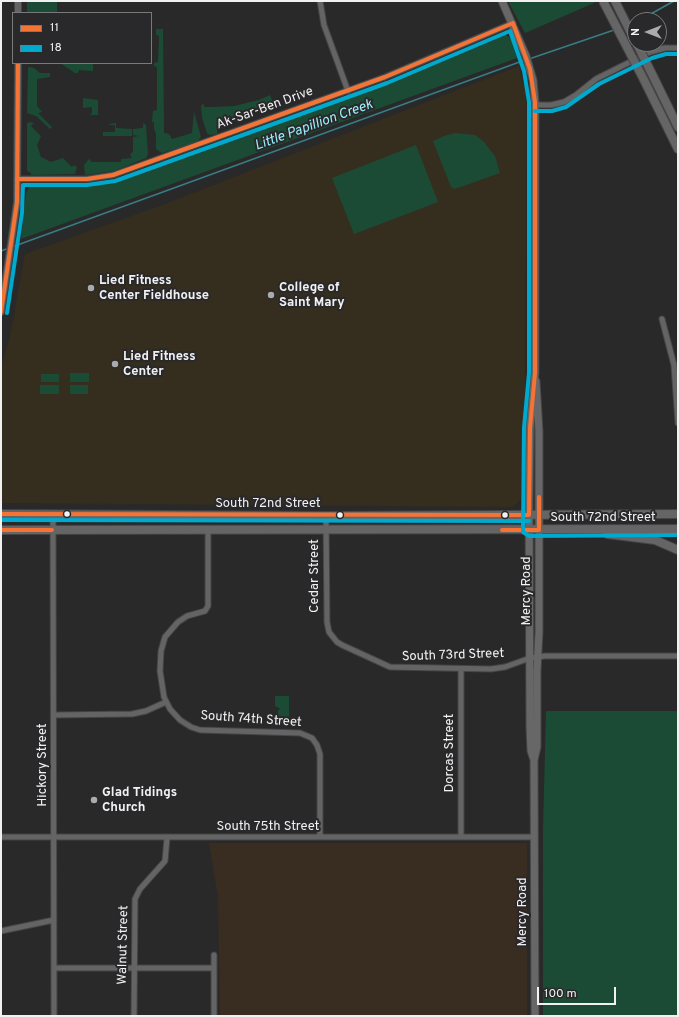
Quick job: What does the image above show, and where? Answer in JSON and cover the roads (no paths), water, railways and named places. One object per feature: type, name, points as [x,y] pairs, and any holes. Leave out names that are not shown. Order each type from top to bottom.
[{"type":"main road","name":"Mercy Road","points":[[502,1],[520,38],[533,80],[535,105],[535,373],[539,419],[539,530],[534,657]]},
{"type":"main road","points":[[603,1],[678,149]]},
{"type":"main road","points":[[615,1],[627,25]]},
{"type":"main road","points":[[640,52],[678,127]]},
{"type":"main road","name":"Mercy Road","points":[[535,373],[530,428],[529,514],[537,747],[534,760],[535,1016]]},
{"type":"main road","name":"South 72nd Street","points":[[1,514],[326,516],[678,514]]},
{"type":"main road","name":"South 72nd Street","points":[[1,530],[678,529]]},
{"type":"main road","points":[[580,530],[651,540],[678,550]]},
{"type":"street","points":[[18,1],[18,12]]},
{"type":"street","points":[[320,1],[324,25],[348,91]]},
{"type":"street","name":"Ak-Sar-Ben Drive","points":[[18,179],[87,179],[113,176],[348,91],[513,23]]},
{"type":"street","points":[[535,105],[551,105],[564,102],[596,79],[650,52],[661,48],[678,48]]},
{"type":"street","points":[[1,312],[14,222],[18,179],[18,64]]},
{"type":"street","points":[[662,319],[674,365],[678,423]]},
{"type":"street","name":"Hickory Street","points":[[53,515],[54,1016]]},
{"type":"street","name":"Cedar Street","points":[[326,516],[327,622],[331,636]]},
{"type":"street","points":[[54,714],[132,714],[146,711],[166,702],[160,680],[160,658],[163,641],[168,632],[178,622],[187,616],[205,611],[208,606],[208,529]]},
{"type":"street","name":"South 73rd Street","points":[[331,636],[342,645],[390,668],[500,668],[534,657],[678,656]]},
{"type":"street","name":"Dorcas Street","points":[[461,669],[461,838]]},
{"type":"street","name":"South 74th Street","points":[[166,702],[180,720],[190,727],[200,730],[300,733],[314,740],[318,745],[320,754],[320,838]]},
{"type":"street","name":"South 75th Street","points":[[1,837],[535,837]]},
{"type":"street","name":"Walnut Street","points":[[134,1016],[135,899],[140,889],[165,861],[167,838]]},
{"type":"street","points":[[1,931],[54,920]]},
{"type":"street","points":[[214,954],[214,1016]]},
{"type":"street","points":[[54,968],[214,968]]},
{"type":"waterway","name":"Little Papillion Creek","points":[[654,12],[674,1]]},
{"type":"waterway","name":"Little Papillion Creek","points":[[529,59],[614,30]]},
{"type":"waterway","name":"Little Papillion Creek","points":[[12,247],[525,60]]},
{"type":"waterway","name":"Little Papillion Creek","points":[[1,251],[9,248]]},
{"type":"place","name":"Lied Fitness Center Fieldhouse","points":[[91,288]]},
{"type":"place","name":"College of Saint Mary","points":[[271,295]]},
{"type":"place","name":"Lied Fitness Center","points":[[115,364]]},
{"type":"place","name":"Glad Tidings Church","points":[[94,800]]}]
